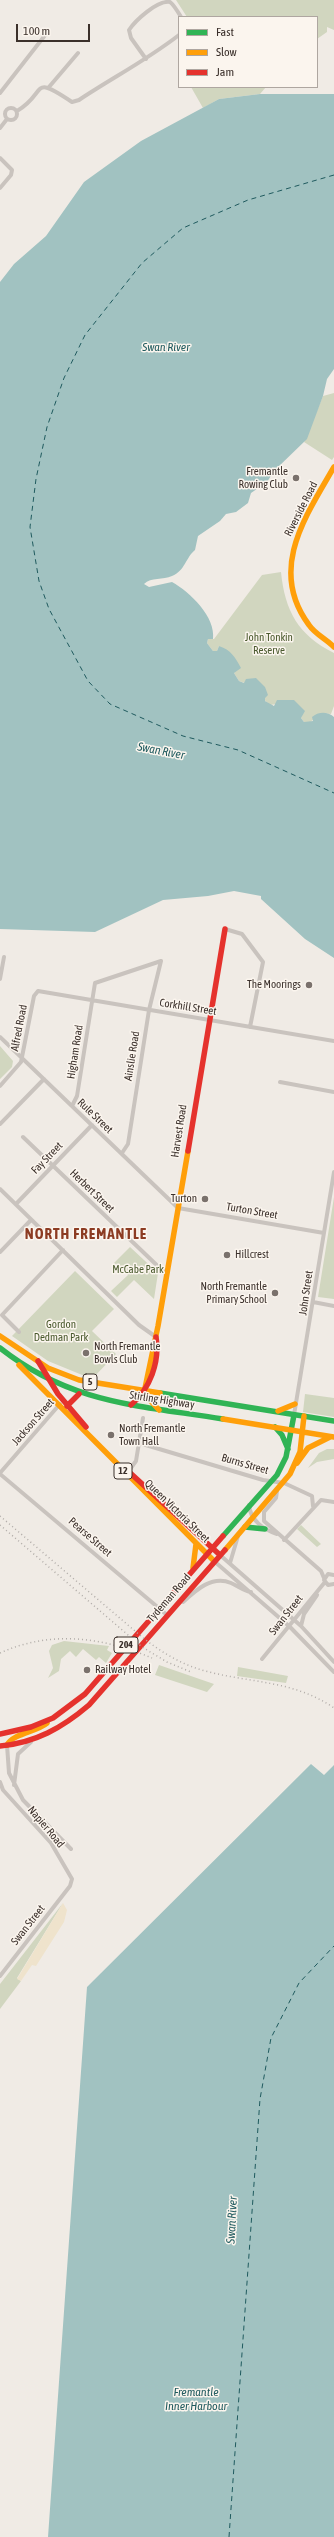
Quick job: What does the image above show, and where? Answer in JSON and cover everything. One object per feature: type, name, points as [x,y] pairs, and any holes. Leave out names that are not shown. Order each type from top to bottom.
[{"type":"main road","name":"Riverside Road","points":[[333,645],[308,625],[299,610],[291,591],[289,567],[299,530],[334,467]]},
{"type":"main road","name":"Harvest Road","points":[[131,1406],[146,1392],[150,1384],[166,1274],[208,1020],[225,929]]},
{"type":"main road","name":"Stirling Highway","points":[[0,1336],[38,1362],[79,1380],[146,1392],[334,1421]]},
{"type":"main road","name":"Stirling Highway","points":[[0,1348],[12,1358],[50,1383],[79,1394],[131,1406],[332,1437]]},
{"type":"main road","name":"Queen Victoria Street","points":[[12,1358],[61,1403],[127,1473],[214,1561]]},
{"type":"main road","name":"12","points":[[38,1362],[50,1383]]},
{"type":"main road","name":"Queen Victoria Street","points":[[50,1383],[61,1403],[68,1406],[127,1473],[220,1555]]},
{"type":"main road","points":[[146,1392],[150,1400],[160,1410]]},
{"type":"main road","points":[[68,1406],[79,1394]]},
{"type":"main road","points":[[275,1412],[295,1404]]},
{"type":"main road","name":"Tydeman Road","points":[[0,1734],[32,1727],[53,1718],[86,1694],[158,1608],[271,1481],[283,1465],[288,1450],[294,1415]]},
{"type":"main road","name":"Tydeman Road","points":[[0,1746],[7,1746],[33,1740],[64,1725],[89,1705],[284,1483],[297,1463],[303,1432],[304,1416]]},
{"type":"main road","points":[[275,1428],[284,1439],[288,1450]]},
{"type":"main road","points":[[297,1463],[308,1448],[332,1437]]},
{"type":"main road","points":[[244,1527],[265,1529]]},
{"type":"main road","points":[[193,1568],[196,1544]]},
{"type":"main road","points":[[7,1746],[10,1740],[40,1729],[53,1718]]},
{"type":"street","points":[[146,60],[131,38],[129,30],[138,16],[160,1],[165,0],[171,2],[180,16]]},
{"type":"street","points":[[0,93],[46,34]]},
{"type":"street","points":[[7,119],[15,119],[17,111],[25,106],[39,88],[49,87],[72,102],[146,60],[178,36]]},
{"type":"street","points":[[49,87],[78,53]]},
{"type":"street","points":[[0,106],[5,110],[7,119]]},
{"type":"street","points":[[5,110],[12,107],[17,111]]},
{"type":"street","points":[[0,128],[7,119]]},
{"type":"street","points":[[0,158],[12,170],[11,175],[0,188]]},
{"type":"street","points":[[225,929],[242,934],[263,962],[250,1027]]},
{"type":"street","points":[[0,979],[4,957]]},
{"type":"street","name":"Higham Road","points":[[72,1106],[77,1096],[95,983],[161,961]]},
{"type":"street","name":"Ainslie Road","points":[[122,1153],[128,1144],[149,1010],[161,961]]},
{"type":"street","name":"Corkhill Street","points":[[38,991],[93,999],[149,1010],[334,1041]]},
{"type":"street","name":"Alfred Road","points":[[0,1086],[17,1068],[22,1058],[34,996],[38,991]]},
{"type":"street","name":"Rule Street","points":[[0,1037],[178,1208]]},
{"type":"street","points":[[0,1124],[44,1079]]},
{"type":"street","points":[[280,1082],[334,1092]]},
{"type":"street","name":"Fay Street","points":[[16,1204],[52,1164],[92,1125]]},
{"type":"street","name":"Herbert Street","points":[[23,1137],[166,1274]]},
{"type":"street","name":"John Street","points":[[294,1415],[334,1172]]},
{"type":"street","points":[[0,1189],[139,1325],[156,1337]]},
{"type":"street","name":"Turton Street","points":[[178,1208],[324,1232]]},
{"type":"street","points":[[0,1252],[31,1220]]},
{"type":"street","points":[[19,1332],[2,1315],[63,1250]]},
{"type":"street","points":[[313,1302],[334,1306]]},
{"type":"street","name":"Jackson Street","points":[[0,1474],[61,1403]]},
{"type":"street","points":[[127,1473],[135,1462],[143,1418]]},
{"type":"street","name":"Burns Street","points":[[139,1443],[271,1481],[284,1483],[312,1496],[313,1506]]},
{"type":"street","name":"Pearse Street","points":[[0,1474],[167,1615]]},
{"type":"street","points":[[277,1491],[276,1498],[263,1515],[264,1521],[277,1534],[321,1571],[330,1583]]},
{"type":"street","points":[[284,1540],[313,1506],[323,1499],[334,1502]]},
{"type":"street","points":[[249,1504],[253,1518],[265,1529],[277,1534]]},
{"type":"street","points":[[230,1563],[238,1534]]},
{"type":"street","name":"Queen Victoria Street","points":[[220,1555],[294,1619],[334,1662]]},
{"type":"street","name":"Queen Victoria Street","points":[[214,1561],[290,1626],[334,1672]]},
{"type":"street","points":[[321,1571],[332,1574],[330,1583]]},
{"type":"street","points":[[167,1615],[198,1588],[208,1583],[228,1582],[251,1592]]},
{"type":"street","name":"Swan Street","points":[[262,1659],[290,1626],[294,1619],[330,1583]]},
{"type":"street","name":"Swan Street","points":[[301,1626],[305,1612],[319,1592],[330,1583]]},
{"type":"street","points":[[14,1785],[18,1754],[33,1740]]},
{"type":"street","name":"Napier Road","points":[[7,1746],[9,1773],[23,1800],[57,1837],[71,1849]]},
{"type":"street","name":"Napier Road","points":[[0,1782],[2,1791],[51,1843],[70,1873],[72,1879],[70,1886]]},
{"type":"street","points":[[51,1843],[57,1837]]},
{"type":"street","name":"Swan Street","points":[[0,1976],[70,1886]]},
{"type":"green space","points":[[176,0],[334,0],[334,30],[327,27],[327,32],[318,38],[318,16],[186,16]]},
{"type":"green space","points":[[192,88],[265,88],[260,94],[219,99],[203,108]]},
{"type":"green space","points":[[334,393],[334,457],[332,460],[304,442],[323,396]]},
{"type":"green space","name":"John Tonkin Reserve","points":[[281,572],[286,599],[290,610],[302,630],[322,646],[334,653],[334,706],[331,714],[322,713],[309,723],[304,722],[301,718],[302,714],[277,704],[270,705],[252,688],[239,681],[234,673],[235,671],[219,646],[217,651],[213,651],[207,643],[208,639],[214,639],[262,575]]},
{"type":"green space","points":[[0,1046],[13,1061],[12,1067],[0,1079]]},
{"type":"green space","points":[[334,1197],[334,1299],[318,1297]]},
{"type":"green space","name":"McCabe Park","points":[[130,1247],[158,1273],[154,1299],[134,1280],[117,1297],[111,1291],[128,1275],[114,1263]]},
{"type":"green space","name":"Gordon Dedman Park","points":[[75,1271],[114,1309],[92,1331],[116,1354],[92,1379],[48,1361],[12,1336]]},
{"type":"green space","points":[[305,1394],[334,1398],[334,1417],[303,1412]]},
{"type":"green space","points":[[327,1449],[334,1449],[334,1459],[317,1462],[308,1468],[319,1453]]},
{"type":"green space","points":[[301,1525],[321,1544],[317,1547],[297,1529]]},
{"type":"green space","points":[[64,1641],[109,1646],[107,1650],[112,1653],[106,1663],[99,1657],[96,1660],[83,1649],[76,1657],[70,1651],[61,1659],[59,1671],[48,1678],[53,1668],[49,1651],[52,1645]]},
{"type":"green space","points":[[159,1665],[214,1684],[207,1692],[155,1675]]},
{"type":"green space","points":[[238,1667],[288,1676],[286,1683],[237,1676]]},
{"type":"green space","points":[[63,1903],[17,1978],[21,1981],[0,2009],[0,1984]]},
{"type":"sand","points":[[63,1903],[67,1910],[64,1922],[36,1966],[32,1965],[21,1981],[17,1979]]},
{"type":"water","name":"Swan River","points":[[260,94],[334,94],[334,369],[327,379],[323,396],[307,439],[274,471],[267,482],[251,493],[248,503],[236,512],[226,514],[220,521],[198,536],[195,550],[189,556],[180,571],[172,576],[150,580],[144,584],[149,587],[172,582],[194,599],[206,614],[213,631],[213,639],[208,639],[207,643],[213,651],[217,651],[219,646],[232,654],[241,668],[234,673],[239,681],[244,683],[246,679],[256,678],[265,687],[268,695],[265,698],[265,701],[274,706],[277,700],[294,700],[305,711],[301,718],[304,722],[313,721],[312,717],[320,713],[326,713],[334,717],[334,958],[305,939],[261,899],[261,896],[234,891],[208,896],[163,900],[95,932],[0,929],[0,282],[14,264],[46,236],[84,182],[141,141],[219,99]]},
{"type":"water","name":"Fremantle Inner Harbour","points":[[311,1764],[324,1775],[334,1765],[334,2537],[48,2537],[87,1987]]},
{"type":"ferry route","points":[[334,175],[248,200],[183,228],[142,263],[85,335],[64,378],[47,427],[36,479],[30,527],[39,581],[49,609],[88,681],[110,704],[183,736],[238,750],[334,793]]},
{"type":"ferry route","points":[[229,2537],[260,2099],[271,2038],[299,1983],[334,1946]]},
{"type":"railway","points":[[0,1516],[142,1637],[165,1654],[182,1663],[209,1672],[289,1688],[319,1699],[334,1708]]},
{"type":"railway","points":[[0,1525],[142,1647],[167,1662],[191,1672]]},
{"type":"railway","points":[[0,1653],[38,1641],[76,1639],[114,1645],[152,1658]]},
{"type":"traffic: fast","points":[[0,1348],[26,1367],[53,1381],[79,1391],[133,1405],[223,1419]]},
{"type":"traffic: fast","points":[[160,1393],[334,1421]]},
{"type":"traffic: fast","points":[[223,1536],[277,1475],[286,1457],[294,1415]]},
{"type":"traffic: fast","points":[[275,1427],[282,1435],[288,1449]]},
{"type":"traffic: fast","points":[[245,1527],[265,1529]]},
{"type":"traffic: slow","points":[[334,467],[303,524],[295,544],[291,564],[292,584],[297,604],[311,628],[334,647]]},
{"type":"traffic: slow","points":[[159,1410],[148,1398],[145,1388],[158,1326],[188,1151]]},
{"type":"traffic: slow","points":[[0,1336],[48,1368],[79,1380],[160,1393]]},
{"type":"traffic: slow","points":[[19,1365],[214,1561]]},
{"type":"traffic: slow","points":[[278,1411],[295,1404]]},
{"type":"traffic: slow","points":[[225,1550],[290,1474],[300,1452],[304,1416]]},
{"type":"traffic: slow","points":[[223,1419],[334,1437]]},
{"type":"traffic: slow","points":[[297,1463],[308,1448],[330,1437]]},
{"type":"traffic: slow","points":[[193,1568],[196,1544]]},
{"type":"traffic: slow","points":[[7,1745],[10,1741],[20,1735],[37,1729],[47,1723]]},
{"type":"traffic: jam","points":[[188,1151],[225,929]]},
{"type":"traffic: jam","points":[[131,1405],[138,1399],[152,1374],[156,1356],[156,1337]]},
{"type":"traffic: jam","points":[[38,1361],[58,1394],[86,1427]]},
{"type":"traffic: jam","points":[[67,1406],[79,1394]]},
{"type":"traffic: jam","points":[[128,1471],[220,1555]]},
{"type":"traffic: jam","points":[[0,1734],[31,1727],[53,1718],[85,1694],[223,1536]]},
{"type":"traffic: jam","points":[[0,1746],[25,1742],[48,1733],[69,1721],[89,1705],[225,1550]]},
{"type":"place","name":"Fremantle Rowing Club","points":[[296,478]]},
{"type":"place","name":"The Moorings","points":[[309,985]]},
{"type":"place","name":"Turton","points":[[205,1199]]},
{"type":"place","name":"Hillcrest","points":[[227,1255]]},
{"type":"place","name":"North Fremantle Primary School","points":[[275,1293]]},
{"type":"place","name":"North Fremantle Bowls Club","points":[[86,1353]]},
{"type":"place","name":"North Fremantle Town Hall","points":[[111,1435]]},
{"type":"place","name":"Railway Hotel","points":[[87,1670]]},
{"type":"district","name":"NORTH FREMANTLE","points":[[86,1234]]}]
